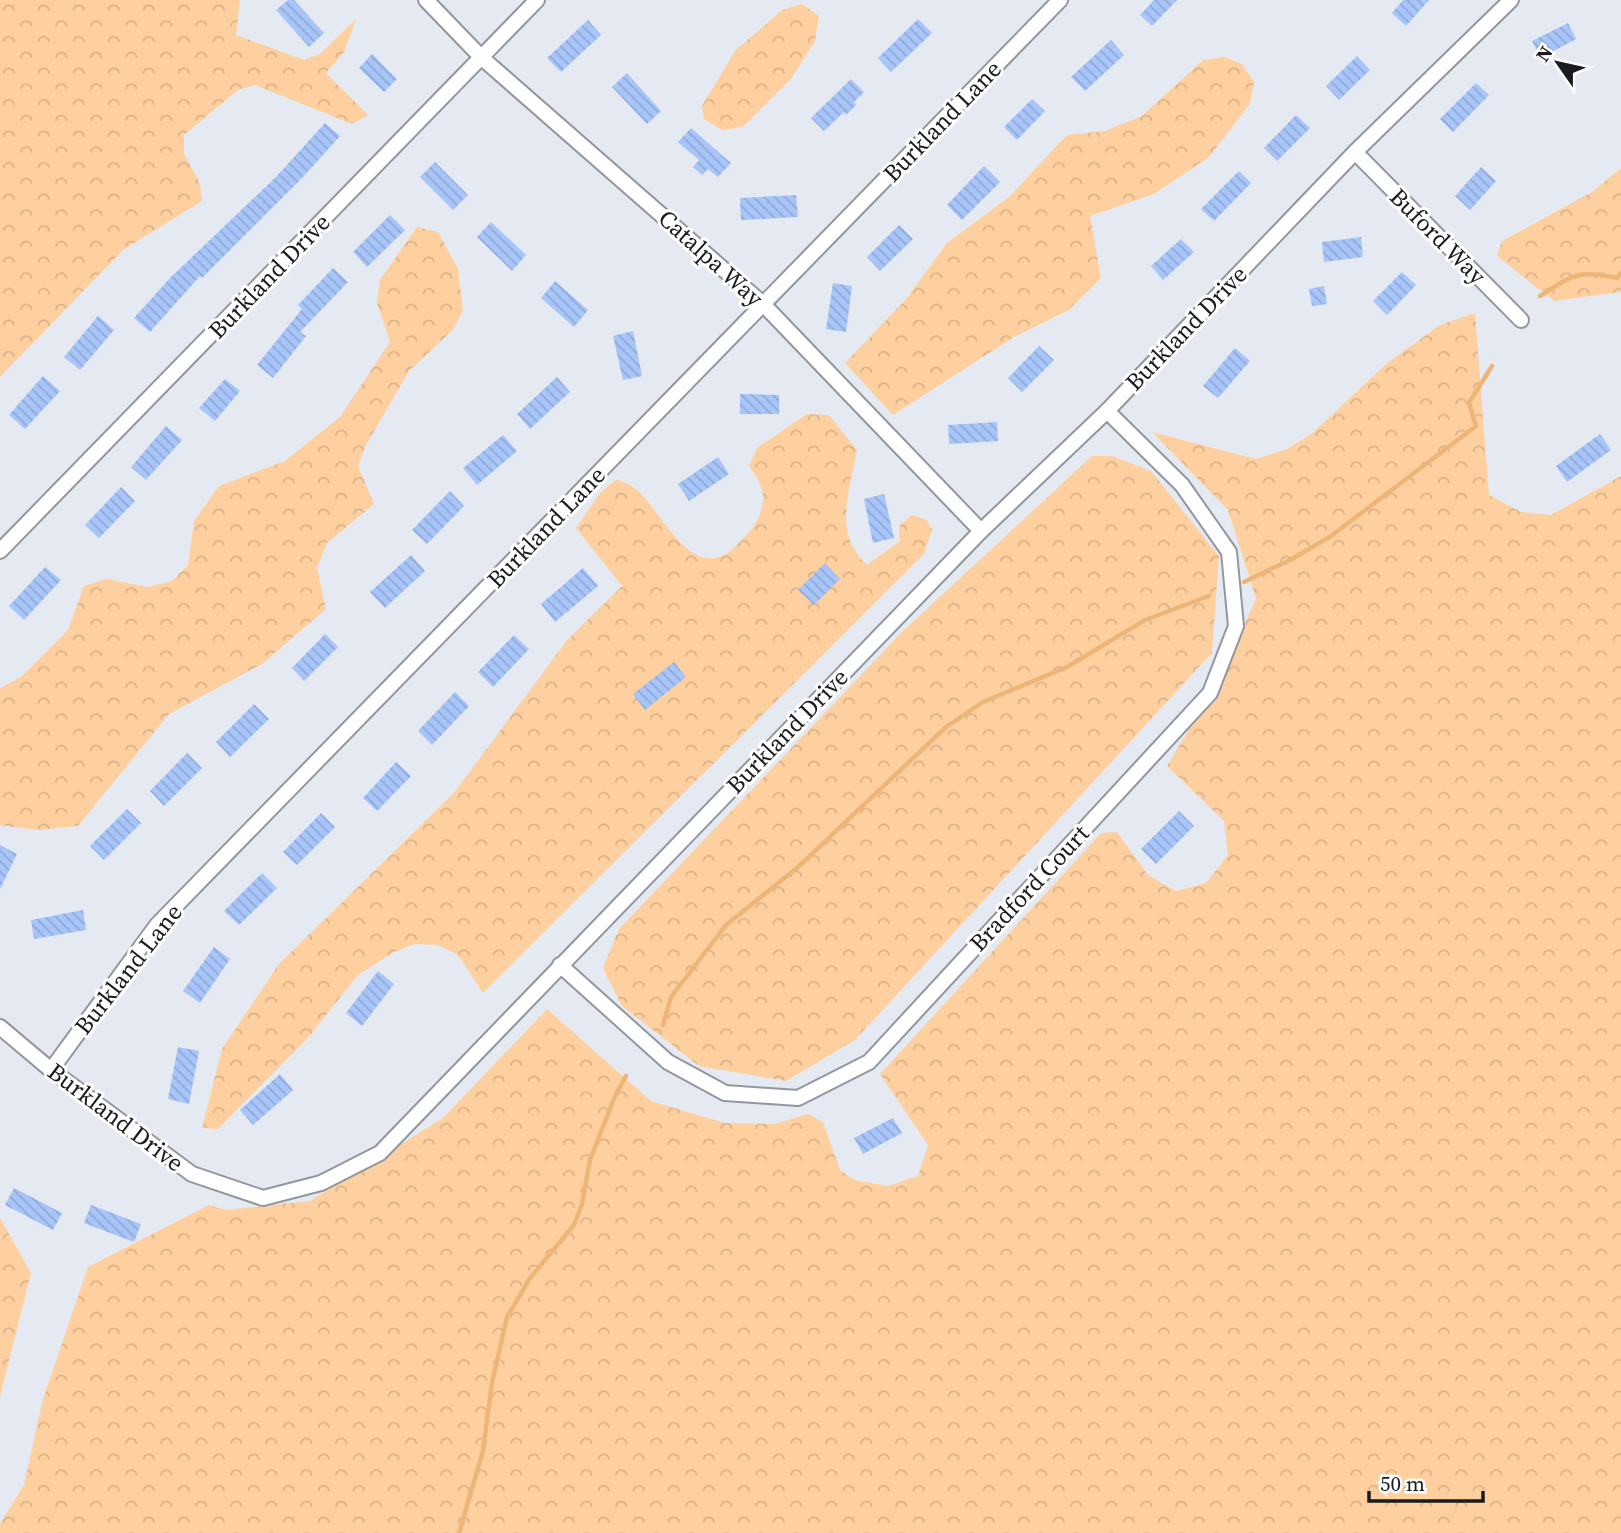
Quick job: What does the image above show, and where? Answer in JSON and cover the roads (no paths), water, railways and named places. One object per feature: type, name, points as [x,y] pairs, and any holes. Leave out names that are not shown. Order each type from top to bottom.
[{"type":"street","name":"Catalpa Way","points":[[426,0],[482,58],[763,304],[981,531]]},
{"type":"street","name":"Burkland Drive","points":[[0,551],[537,0]]},
{"type":"street","name":"Burkland Lane","points":[[51,1070],[157,925],[1060,0]]},
{"type":"street","name":"Burkland Drive","points":[[0,1027],[51,1070],[192,1174],[262,1198],[321,1183],[380,1153],[981,531],[1107,411],[1355,152],[1511,0]]},
{"type":"street","name":"Buford Way","points":[[1355,152],[1521,320]]},
{"type":"street","name":"Bradford Court","points":[[560,965],[668,1062],[726,1093],[798,1098],[869,1062],[1210,693],[1236,626],[1229,552],[1182,485],[1107,411]]},
{"type":"waterway","points":[[1540,296],[1576,276],[1592,274],[1617,278],[1621,273]]},
{"type":"waterway","points":[[1244,582],[1292,559],[1331,536],[1476,426],[1469,403],[1492,366]]},
{"type":"waterway","points":[[663,1025],[671,997],[726,925],[797,868],[946,727],[983,702],[1067,667],[1145,620],[1209,596]]},
{"type":"waterway","points":[[459,1533],[483,1451],[492,1383],[507,1317],[530,1278],[574,1225],[582,1204],[590,1160],[615,1096],[626,1076]]}]
